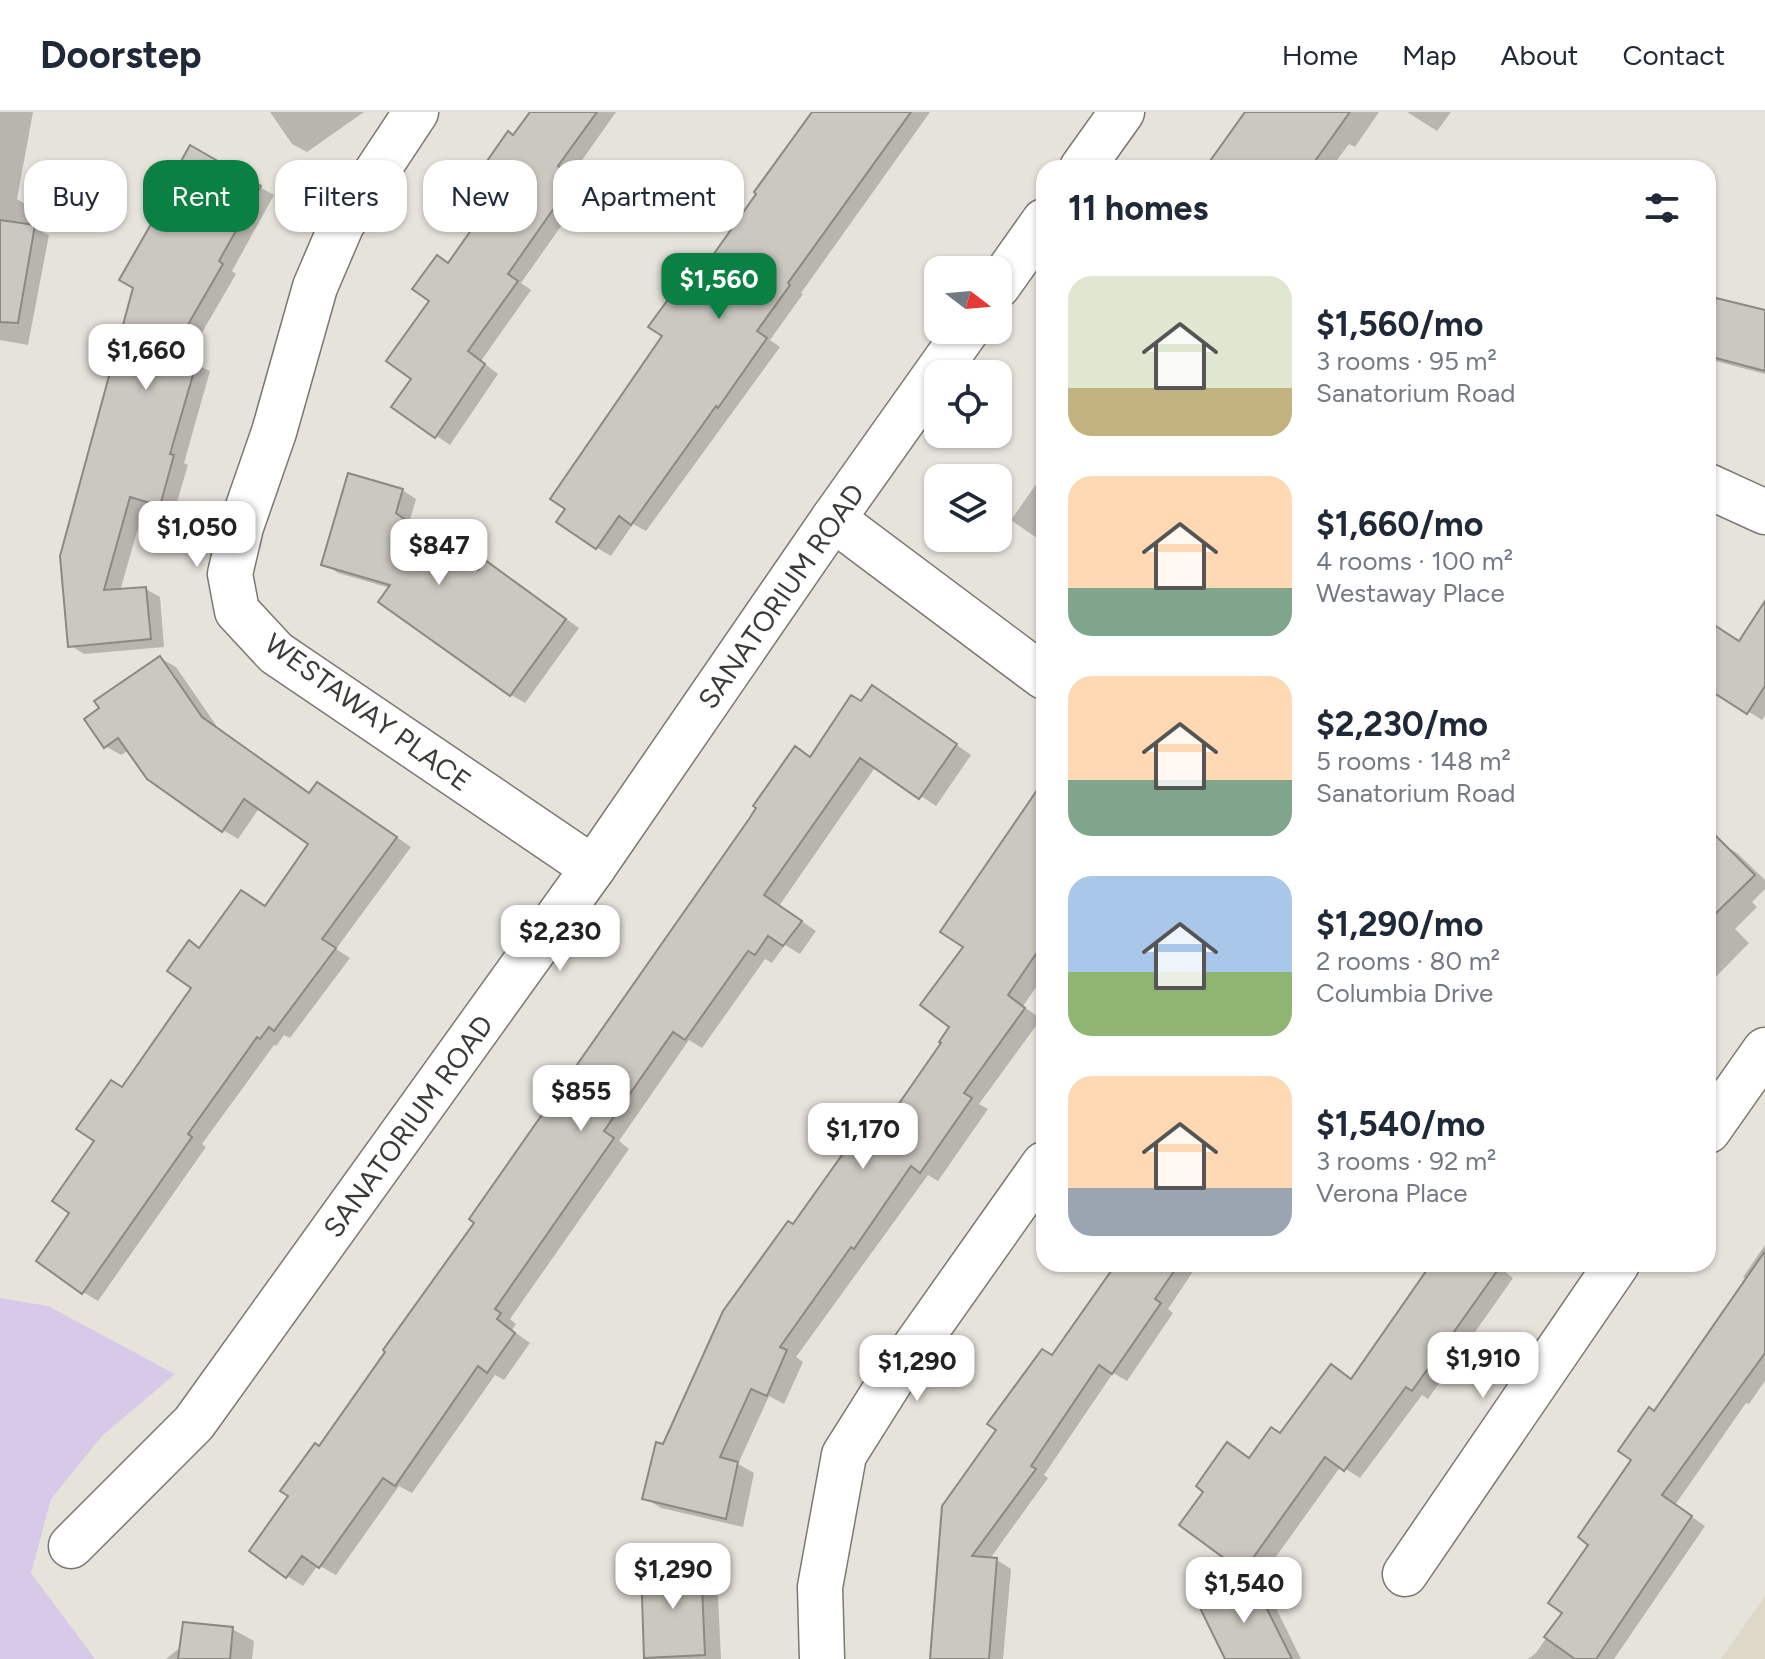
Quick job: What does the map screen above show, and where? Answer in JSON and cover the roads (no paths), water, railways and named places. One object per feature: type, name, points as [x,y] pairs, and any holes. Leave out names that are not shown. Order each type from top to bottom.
[{"type":"street","name":"WESTAWAY PLACE","points":[[416,112],[342,224],[315,287],[274,432],[241,527],[230,574],[237,611],[276,653],[593,868]]},
{"type":"street","points":[[1088,160],[1122,112]]},
{"type":"street","points":[[1012,266],[1036,232]]},
{"type":"street","name":"SANATORIUM ROAD","points":[[71,1546],[194,1423],[593,868],[957,344]]},
{"type":"street","points":[[1716,490],[1765,512]]},
{"type":"street","points":[[833,519],[1036,671]]},
{"type":"street","points":[[1716,1120],[1765,1050]]},
{"type":"street","points":[[822,1659],[820,1587],[844,1455],[890,1382],[1036,1175]]},
{"type":"street","points":[[1405,1574],[1612,1272]]}]
